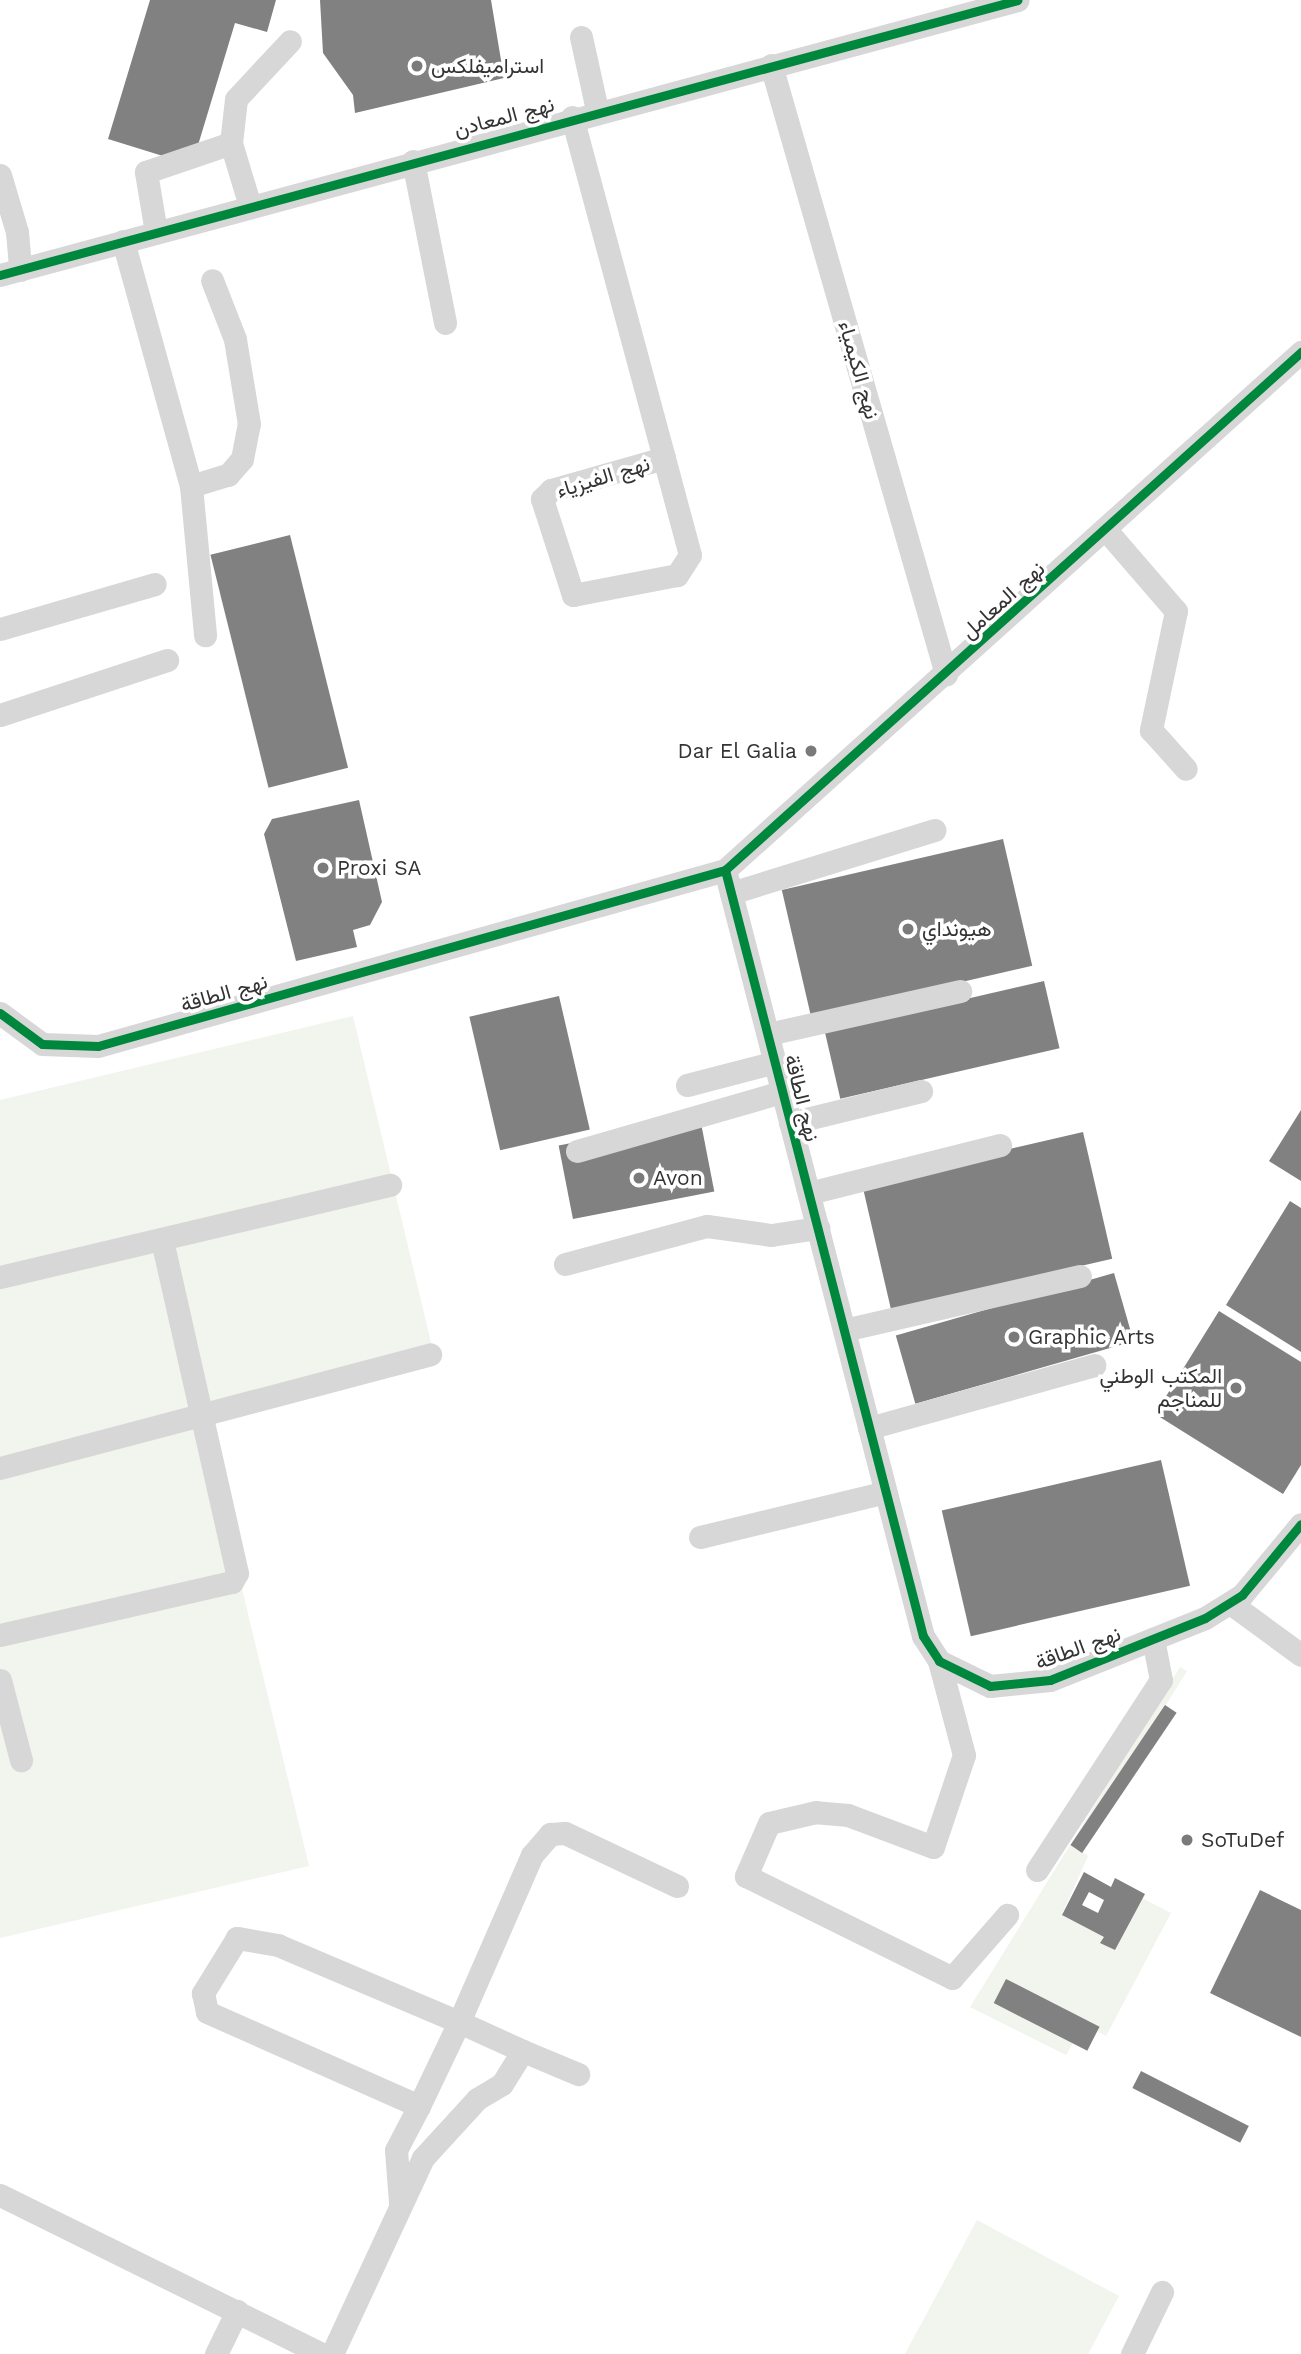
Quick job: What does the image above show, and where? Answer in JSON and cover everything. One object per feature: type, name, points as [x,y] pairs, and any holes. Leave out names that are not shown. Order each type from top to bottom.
[{"type":"street","name":"نهج المعادن","points":[[10,272],[597,110],[1018,0]]},
{"type":"street","points":[[581,37],[597,110]]},
{"type":"street","points":[[250,206],[231,143],[236,99],[290,41]]},
{"type":"street","name":"نهج الكيمياء","points":[[771,65],[946,674]]},
{"type":"street","name":"نهج الفيزياء","points":[[572,117],[664,458],[690,555],[687,567],[677,575],[573,594],[542,499],[551,490],[664,458]]},
{"type":"street","points":[[156,232],[146,173],[231,143]]},
{"type":"street","points":[[413,160],[445,323]]},
{"type":"street","points":[[0,175],[10,272]]},
{"type":"street","points":[[123,241],[191,486],[205,635]]},
{"type":"street","points":[[191,486],[228,475],[242,459],[249,424],[235,339],[212,280]]},
{"type":"street","name":"نهج المعامل","points":[[725,870],[1301,352]]},
{"type":"street","points":[[1106,530],[1176,611],[1151,730],[1186,769]]},
{"type":"street","points":[[0,629],[155,584]]},
{"type":"street","points":[[0,715],[167,660]]},
{"type":"street","points":[[731,893],[934,830]]},
{"type":"street","name":"نهج الطاقة","points":[[0,1013],[42,1044],[98,1046],[725,870],[923,1636],[939,1661],[990,1686],[1021,1686],[1153,1639],[1230,1603],[1278,1558],[1301,1524]]},
{"type":"street","points":[[768,1034],[960,991]]},
{"type":"street","points":[[687,1085],[775,1062]]},
{"type":"street","points":[[790,1123],[921,1091]]},
{"type":"street","points":[[577,1151],[782,1092]]},
{"type":"street","points":[[809,1193],[1000,1145]]},
{"type":"street","points":[[0,1276],[390,1185]]},
{"type":"street","points":[[565,1264],[707,1226],[772,1235],[818,1228]]},
{"type":"street","points":[[0,1636],[232,1582],[236,1557],[162,1239]]},
{"type":"street","points":[[844,1330],[1080,1276]]},
{"type":"street","points":[[0,1468],[202,1411],[430,1354]]},
{"type":"street","points":[[869,1428],[1094,1365]]},
{"type":"street","points":[[700,1537],[886,1492]]},
{"type":"street","points":[[1230,1603],[1301,1655]]},
{"type":"street","points":[[1037,1870],[1161,1680],[1153,1639]]},
{"type":"street","points":[[939,1661],[964,1755],[933,1847],[848,1815],[816,1812],[769,1823],[746,1876],[952,1978],[1007,1915]]},
{"type":"street","points":[[0,1680],[21,1760]]},
{"type":"street","points":[[400,2202],[396,2150],[459,2022],[532,1855],[550,1834],[565,1833],[677,1886]]},
{"type":"street","points":[[419,2106],[206,2012],[203,1993],[237,1938],[278,1945],[578,2074]]},
{"type":"street","points":[[332,2354],[400,2202],[424,2158],[477,2099],[502,2084],[523,2051]]},
{"type":"street","points":[[0,2195],[322,2354]]},
{"type":"street","points":[[1132,2354],[1162,2292]]},
{"type":"street","points":[[216,2354],[237,2311]]},
{"type":"shaded area","points":[[353,1016],[433,1351],[198,1407],[309,1866],[0,1938],[0,1100]]},
{"type":"shaded area","points":[[1180,1667],[1187,1671],[1077,1848],[1088,1856],[1062,1914],[1104,1937],[1101,1943],[1114,1950],[1142,1898],[1171,1913],[1106,2036],[1006,1980],[1073,2043],[1066,2055],[970,2007]]},
{"type":"shaded area","points":[[977,2220],[1119,2296],[1088,2354],[905,2354]]},
{"type":"building","points":[[150,0],[276,0],[267,32],[235,23],[192,165],[108,139]]},
{"type":"building","name":"استراميفلكس","points":[[320,0],[491,0],[504,78],[355,113],[353,95],[323,53]]},
{"type":"building","points":[[290,535],[348,768],[268,788],[210,555]]},
{"type":"building","name":"Proxi SA","points":[[359,800],[382,902],[370,925],[353,930],[357,947],[296,961],[264,834],[272,819]]},
{"type":"building","name":"هيونداي","points":[[1003,839],[1032,966],[811,1017],[782,890]]},
{"type":"building","points":[[1044,981],[1060,1048],[840,1099],[825,1032]]},
{"type":"building","points":[[559,996],[590,1129],[500,1150],[469,1017]]},
{"type":"building","points":[[1301,1110],[1301,1181],[1269,1161]]},
{"type":"building","name":"Avon","points":[[700,1118],[714,1192],[573,1219],[559,1145]]},
{"type":"building","points":[[1083,1132],[1112,1259],[891,1310],[862,1183]]},
{"type":"building","points":[[1290,1201],[1301,1208],[1301,1352],[1226,1305]]},
{"type":"building","name":"Graphic Arts","points":[[1114,1273],[1134,1341],[915,1404],[896,1336]]},
{"type":"building","name":"المكتب الوطني للمناجم","points":[[1219,1311],[1301,1362],[1301,1465],[1283,1494],[1155,1414]]},
{"type":"building","points":[[1161,1460],[1190,1586],[971,1636],[942,1511]]},
{"type":"building","points":[[1165,1705],[1177,1713],[1082,1853],[1070,1845]]},
{"type":"building","points":[[1084,1872],[1111,1887],[1115,1878],[1145,1894],[1115,1950],[1100,1943],[1104,1937],[1062,1915]],"holes":[[[1089,1892],[1104,1900],[1098,1913],[1082,1905]]]},
{"type":"building","points":[[1260,1890],[1301,1910],[1301,2037],[1210,1993]]},
{"type":"building","points":[[1006,1979],[1100,2027],[1087,2051],[994,2003]]},
{"type":"building","points":[[1141,2071],[1249,2126],[1240,2143],[1132,2088]]},
{"type":"cycle path","points":[[0,275],[1018,0]]},
{"type":"cycle path","points":[[0,1013],[42,1044],[98,1046],[725,870],[1301,352]]},
{"type":"cycle path","points":[[725,870],[923,1636],[939,1661],[990,1686],[1050,1680],[1205,1618],[1242,1595],[1301,1524]]},
{"type":"place","name":"استراميفلكس","points":[[417,66]]},
{"type":"place","name":"Dar El Galia","points":[[811,751]]},
{"type":"place","name":"Proxi SA","points":[[323,868]]},
{"type":"place","name":"هيونداي","points":[[908,929]]},
{"type":"place","name":"Avon","points":[[639,1178]]},
{"type":"place","name":"Graphic Arts","points":[[1014,1337]]},
{"type":"place","name":"المكتب الوطني للمناجم","points":[[1236,1388]]},
{"type":"place","name":"SoTuDef","points":[[1187,1840]]}]
